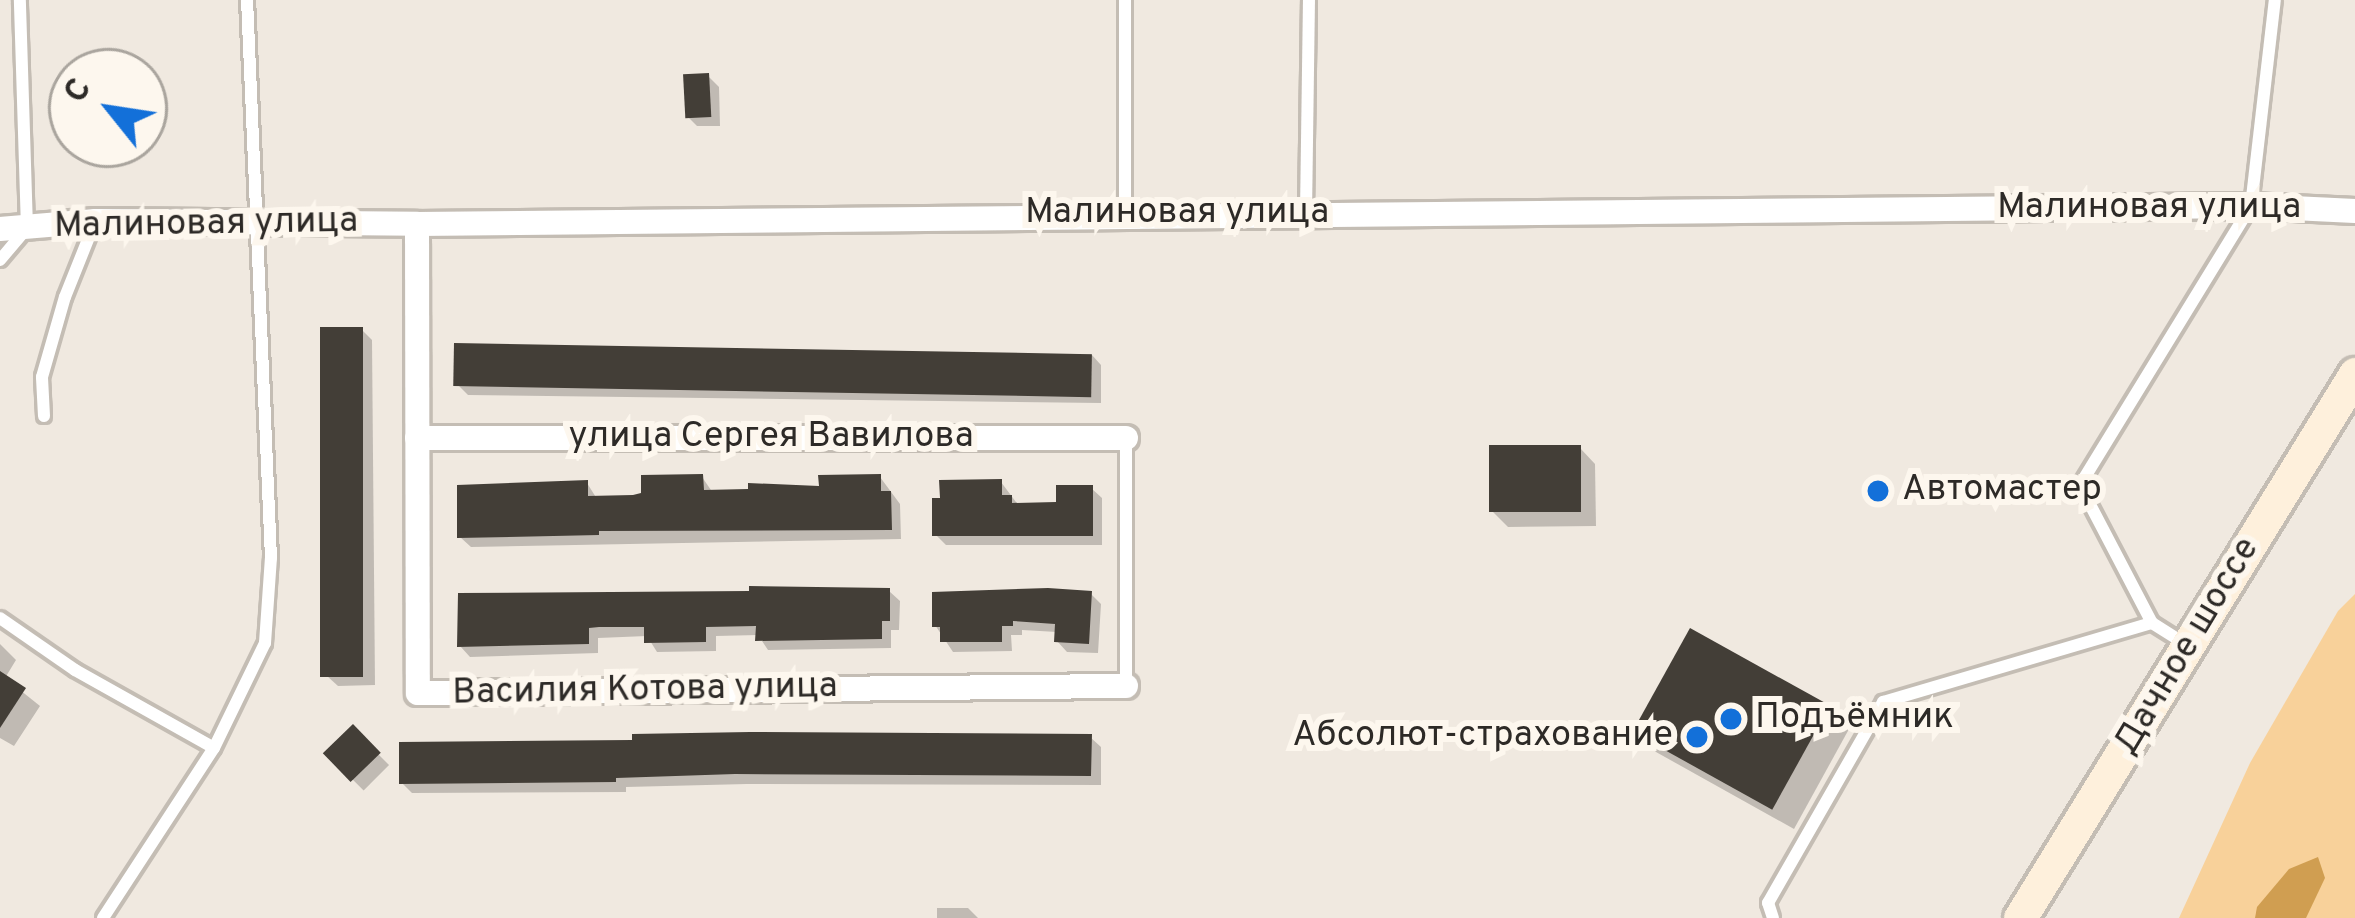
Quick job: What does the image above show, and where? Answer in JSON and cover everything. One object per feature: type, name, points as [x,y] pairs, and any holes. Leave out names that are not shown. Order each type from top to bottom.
[{"type":"main road","name":"Дачное шоссе","points":[[2020,918],[2355,374]]},
{"type":"street","name":"Малиновая улица","points":[[0,229],[96,220],[417,224],[1126,213],[2251,206],[2355,211]]},
{"type":"street","name":"Василия Котова улица","points":[[417,224],[418,693],[1126,686]]},
{"type":"street","name":"улица Сергея Вавилова","points":[[417,438],[1126,438]]},
{"type":"lane","points":[[0,260],[27,228],[20,0]]},
{"type":"lane","points":[[103,918],[214,748],[265,643],[271,558],[247,0]]},
{"type":"lane","points":[[1125,0],[1126,213]]},
{"type":"lane","points":[[1306,213],[1309,0]]},
{"type":"lane","points":[[2188,646],[2152,623],[2080,485],[2251,206],[2275,0]]},
{"type":"lane","points":[[44,416],[41,377],[64,297],[96,220]]},
{"type":"lane","points":[[1126,438],[1126,686]]},
{"type":"lane","points":[[0,618],[75,670],[214,748]]},
{"type":"lane","points":[[1773,918],[1768,903],[1883,702],[2152,623]]},
{"type":"shaded area","points":[[2355,594],[2355,918],[2179,918],[2250,763],[2338,611]]},
{"type":"shaded area","points":[[2318,857],[2325,878],[2306,918],[2255,918],[2257,907],[2289,869]]},
{"type":"building","points":[[709,73],[711,117],[685,118],[683,74]]},
{"type":"building","points":[[320,327],[363,327],[363,677],[320,677]]},
{"type":"building","points":[[454,343],[1092,354],[1091,397],[453,386]]},
{"type":"building","points":[[1489,445],[1581,445],[1581,512],[1489,512]]},
{"type":"building","points":[[703,474],[704,490],[748,489],[748,483],[819,486],[818,475],[881,474],[881,491],[891,491],[892,530],[599,531],[599,535],[457,538],[457,485],[588,480],[588,496],[633,495],[641,493],[641,475]]},
{"type":"building","points":[[1002,479],[1002,495],[1012,495],[1012,503],[1056,502],[1056,485],[1093,485],[1093,536],[932,536],[932,498],[940,498],[939,480]]},
{"type":"building","points":[[749,586],[890,588],[890,621],[882,621],[882,639],[755,641],[756,626],[706,627],[706,642],[644,643],[644,627],[599,627],[589,628],[589,644],[457,647],[458,593],[749,591]]},
{"type":"building","points":[[1092,591],[1089,644],[1054,642],[1055,624],[1013,621],[1013,626],[1002,626],[1002,642],[940,642],[940,627],[932,627],[932,592]]},
{"type":"building","name":"Подъёмник","points":[[1690,628],[1830,706],[1772,810],[1632,732]]},
{"type":"building","points":[[0,671],[26,688],[0,728]]},
{"type":"building","points":[[353,724],[381,753],[351,782],[323,753]]},
{"type":"building","points":[[632,734],[1092,734],[1091,776],[735,774],[616,778],[616,782],[399,784],[399,742],[632,740]]},
{"type":"place","name":"Автомастер","points":[[1878,491]]},
{"type":"place","name":"Подъёмник","points":[[1731,719]]},
{"type":"place","name":"Абсолют-страхование","points":[[1697,737]]}]
